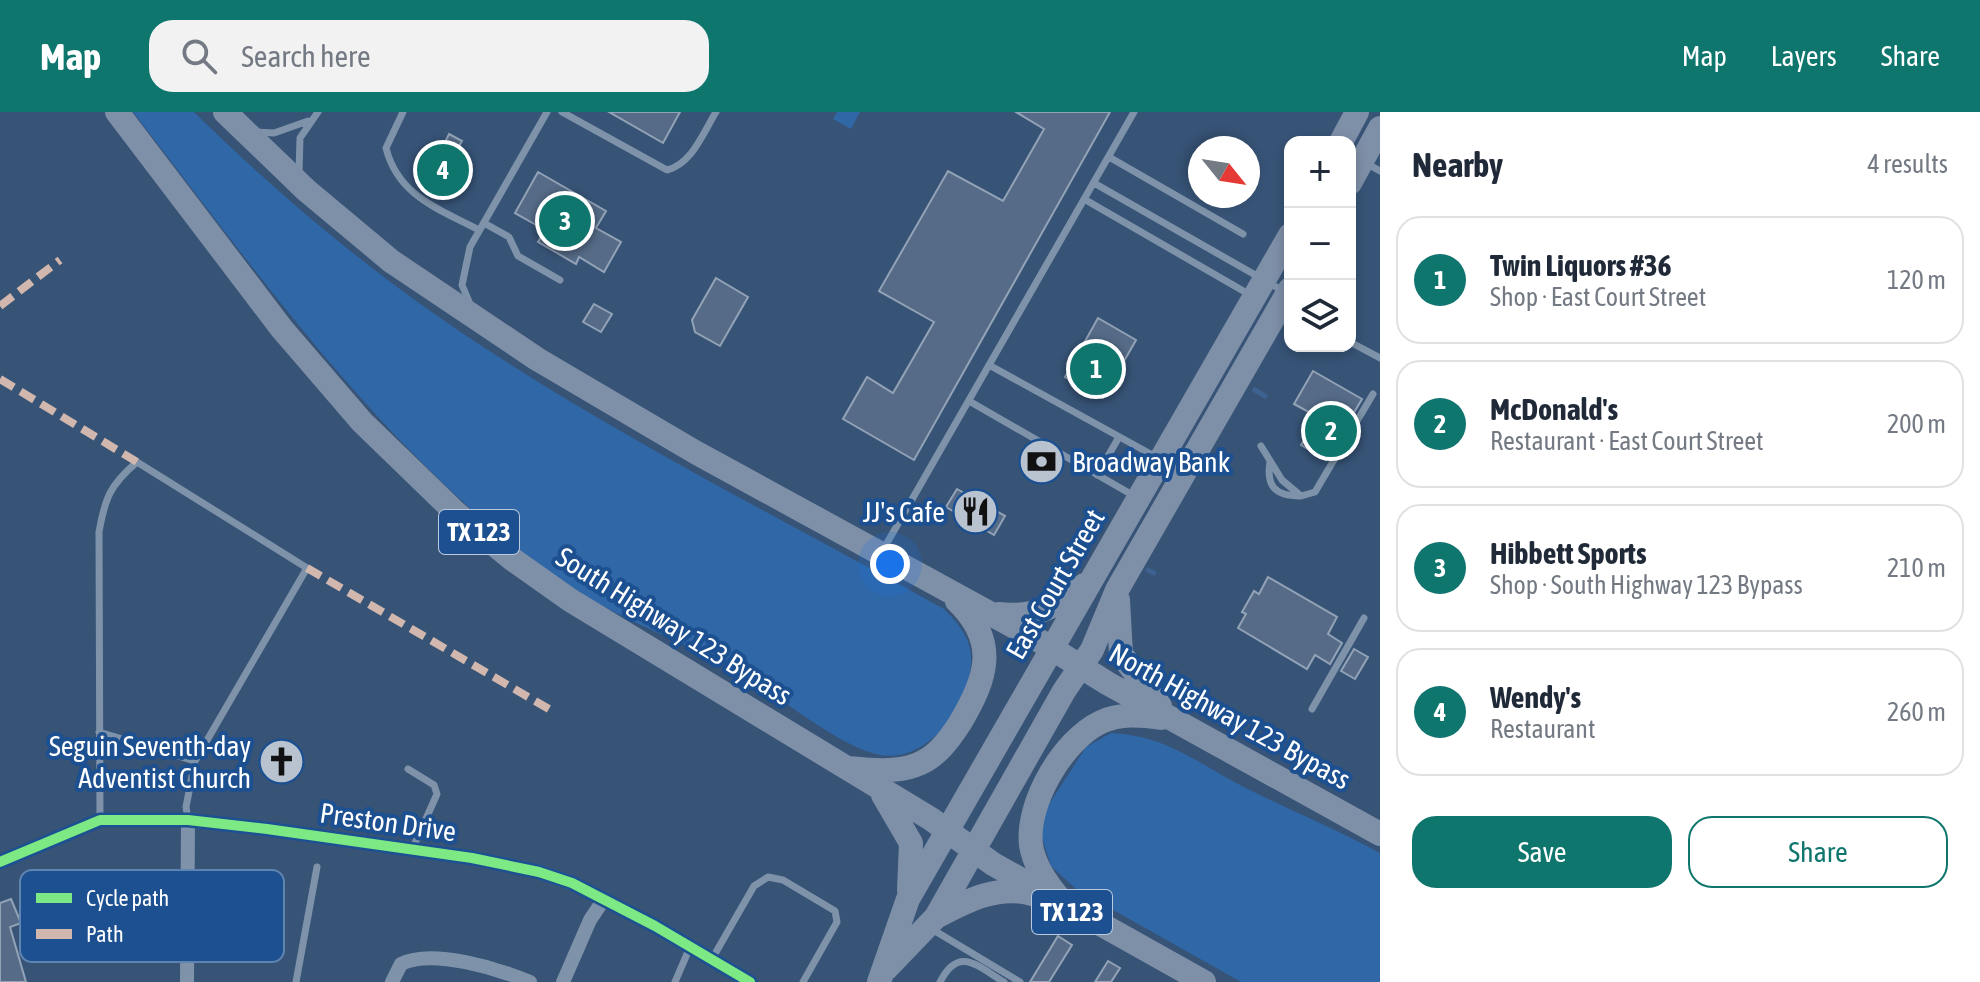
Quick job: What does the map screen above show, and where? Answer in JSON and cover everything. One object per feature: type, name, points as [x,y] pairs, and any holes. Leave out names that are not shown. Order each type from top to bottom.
[{"type":"main road","name":"South Highway 123 Bypass","points":[[117,112],[323,379],[362,422],[456,513],[570,600],[947,831]]},
{"type":"main road","points":[[1344,136],[1356,113]]},
{"type":"main road","points":[[233,120],[306,190],[391,261],[492,330],[599,397],[1052,648]]},
{"type":"main road","points":[[1364,172],[1380,128]]},
{"type":"main road","name":"East Court Street","points":[[882,975],[908,899],[1284,245]]},
{"type":"main road","name":"East Court Street","points":[[882,975],[932,922],[1081,667],[1117,590],[1284,306]]},
{"type":"main road","points":[[991,614],[1020,617],[1041,613],[1067,599],[1095,575]]},
{"type":"main road","points":[[1117,590],[1121,654],[1172,719]]},
{"type":"main road","points":[[842,767],[901,769],[918,765],[950,738],[976,697],[986,658],[982,639],[975,622],[948,593]]},
{"type":"main road","name":"North Highway 123 Bypass","points":[[1052,648],[1172,719],[1380,834]]},
{"type":"main road","points":[[1064,906],[1051,888],[1032,849],[1030,829],[1044,791],[1067,750],[1086,731],[1103,721],[1133,716],[1172,719]]},
{"type":"main road","points":[[877,787],[893,808],[911,843],[908,899]]},
{"type":"main road","name":"TX 123","points":[[947,831],[1179,976],[1204,982]]},
{"type":"main road","points":[[932,922],[962,903],[1007,890],[1027,892],[1064,906]]},
{"type":"street","name":"Preston Drive","points":[[0,862],[100,820],[188,820],[412,850],[539,872],[604,899],[750,982]]},
{"type":"street","points":[[188,820],[188,870]]},
{"type":"street","points":[[563,982],[590,920],[604,899]]},
{"type":"street","points":[[392,982],[401,964],[421,958],[491,968],[530,982]]},
{"type":"street","points":[[187,962],[187,982]]},
{"type":"lane","points":[[306,190],[296,163],[297,149],[310,120],[318,112]]},
{"type":"lane","points":[[403,112],[386,148],[399,180],[410,193],[480,230],[509,237],[518,256],[560,280]]},
{"type":"lane","points":[[492,330],[469,303],[462,285],[470,247],[547,112]]},
{"type":"lane","points":[[562,112],[667,170],[679,167],[687,159],[716,112]]},
{"type":"lane","points":[[880,555],[1134,112]]},
{"type":"lane","points":[[233,120],[274,133],[310,120]]},
{"type":"lane","points":[[1109,157],[1243,234]]},
{"type":"lane","points":[[1094,183],[1259,289],[1284,300]]},
{"type":"lane","points":[[1084,199],[1284,300]]},
{"type":"lane","points":[[1356,345],[1380,358]]},
{"type":"lane","points":[[989,365],[1161,460]]},
{"type":"lane","points":[[1261,446],[1287,487],[1301,496],[1320,487],[1373,394]]},
{"type":"lane","points":[[969,401],[1163,511]]},
{"type":"lane","points":[[1097,475],[1119,437]]},
{"type":"lane","points":[[100,820],[99,532],[104,499],[120,477],[137,462],[307,568],[195,761],[186,807],[188,820]]},
{"type":"lane","points":[[1312,709],[1364,618]]},
{"type":"lane","points":[[99,732],[195,761]]},
{"type":"lane","points":[[408,769],[434,785],[437,794],[412,850]]},
{"type":"lane","points":[[296,982],[317,867]]},
{"type":"lane","points":[[712,959],[754,886],[768,877],[783,880],[835,911],[837,922],[803,982]]},
{"type":"lane","points":[[932,922],[1020,982]]},
{"type":"lane","points":[[675,982],[690,947]]},
{"type":"lane","points":[[940,982],[948,966],[959,961],[970,962],[1004,982]]},
{"type":"shaded area","points":[[133,112],[194,112],[336,240],[450,325],[546,387],[658,452],[944,609],[965,636],[971,655],[970,673],[957,709],[932,739],[916,750],[898,755],[880,755],[863,750],[825,730],[729,666],[599,604],[563,583],[495,531],[404,445],[362,400],[283,306]]},
{"type":"shaded area","points":[[837,112],[860,112],[851,129],[833,119]]},
{"type":"shaded area","points":[[1111,733],[1132,735],[1168,746],[1380,853],[1380,982],[1241,982],[1076,889],[1051,866],[1041,835],[1046,809],[1086,747]]},
{"type":"building","points":[[609,112],[680,112],[663,143]]},
{"type":"building","points":[[1016,112],[1110,112],[914,460],[843,419],[867,377],[893,393],[934,322],[879,291],[948,171],[1003,201],[1044,129]]},
{"type":"building","points":[[449,134],[462,141],[458,148],[467,154],[444,199],[423,187]]},
{"type":"building","points":[[538,172],[606,211],[596,228],[621,242],[604,272],[579,257],[576,264],[538,242],[545,230],[515,213]]},
{"type":"building","points":[[716,278],[748,297],[720,346],[695,332],[692,320]]},
{"type":"building","points":[[594,304],[612,314],[601,332],[583,322]]},
{"type":"building","points":[[1098,318],[1136,340],[1103,398],[1065,377]]},
{"type":"building","points":[[1313,371],[1362,399],[1326,460],[1301,445],[1318,417],[1294,404]]},
{"type":"building","name":"JJ's Cafe","points":[[957,489],[1005,516],[994,535],[946,507]]},
{"type":"building","points":[[1268,577],[1337,617],[1328,634],[1342,643],[1330,664],[1315,655],[1307,669],[1238,628],[1246,614],[1242,612],[1254,591],[1259,594]]},
{"type":"building","points":[[1354,649],[1368,657],[1355,679],[1341,671]]},
{"type":"building","points":[[11,899],[20,921],[10,927],[26,982],[0,982],[0,903]]},
{"type":"building","points":[[1058,936],[1072,945],[1049,982],[1030,982]]},
{"type":"building","points":[[1108,961],[1120,968],[1111,982],[1095,982]]},
{"type":"waterway","points":[[1255,390],[1265,396]]},
{"type":"waterway","points":[[1148,570],[1154,573]]},
{"type":"marked path","points":[[0,306],[60,260]]},
{"type":"marked path","points":[[0,379],[137,462]]},
{"type":"marked path","points":[[307,568],[554,712]]},
{"type":"cycle path","points":[[0,862],[100,820],[188,820],[472,858],[539,872],[572,883],[655,926],[750,982]]},
{"type":"place","name":"Wendy's","points":[[443,170]]},
{"type":"place","name":"Hibbett Sports","points":[[565,221]]},
{"type":"place","name":"Twin Liquors #36","points":[[1096,369]]},
{"type":"place","name":"McDonald's","points":[[1331,431]]},
{"type":"place","name":"Broadway Bank","points":[[1041,462]]},
{"type":"place","name":"JJ's Cafe","points":[[976,512]]},
{"type":"place","name":"Seguin Seventh-day Adventist Church","points":[[282,762]]}]
